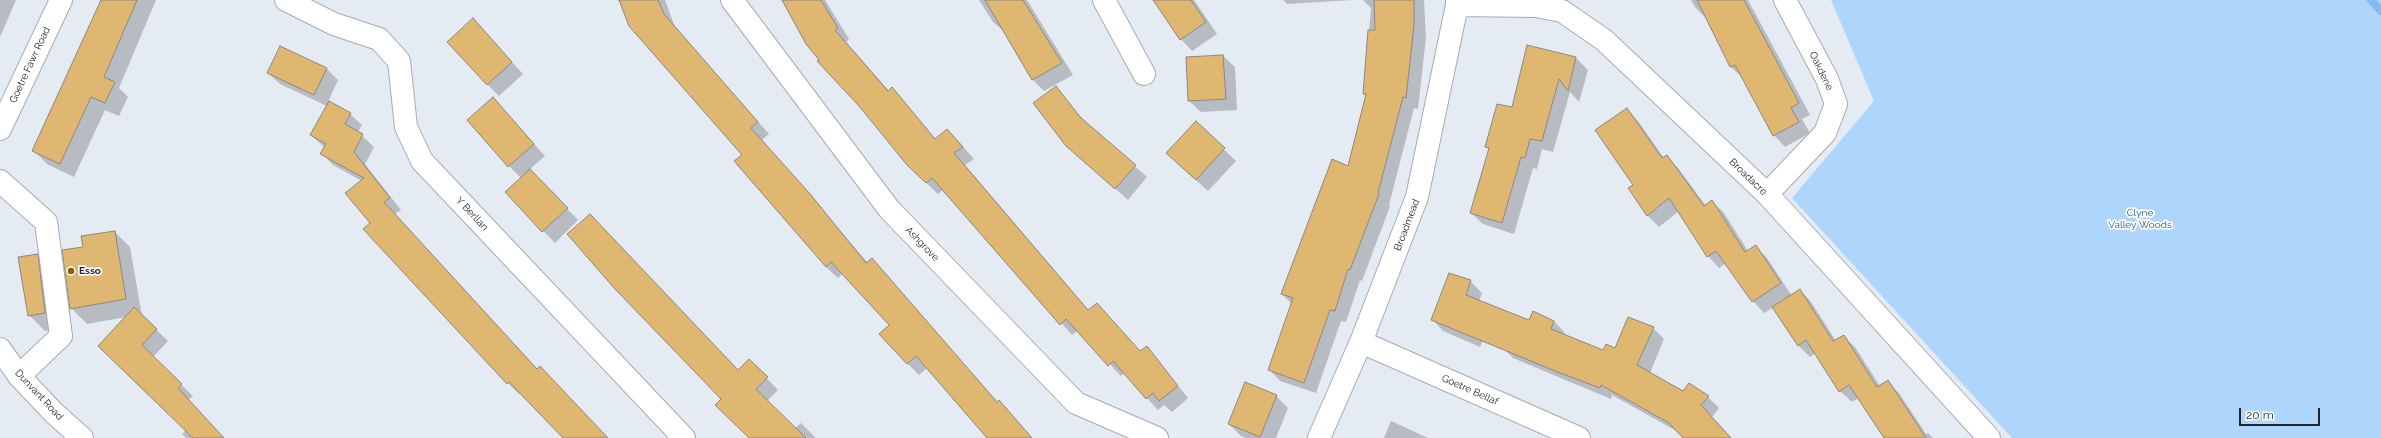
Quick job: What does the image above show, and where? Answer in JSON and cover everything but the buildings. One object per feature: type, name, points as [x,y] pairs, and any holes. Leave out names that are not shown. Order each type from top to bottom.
[{"type":"street","name":"Goetre Fawr Road","points":[[0,129],[61,0]]},
{"type":"street","name":"Y Berllan","points":[[286,0],[334,24],[379,39],[399,61],[406,127],[422,160],[684,438]]},
{"type":"street","name":"Ashgrove","points":[[732,0],[889,209],[1076,403],[1157,438]]},
{"type":"street","points":[[1104,0],[1144,74]]},
{"type":"street","name":"Oakdene","points":[[1767,194],[1825,133],[1836,104],[1827,79],[1785,0]]},
{"type":"street","name":"Broadacre","points":[[1457,2],[1536,6],[1562,11],[1604,40],[1767,194],[1988,438]]},
{"type":"street","name":"Broadmead","points":[[1319,438],[1361,342],[1417,197],[1457,2]]},
{"type":"street","points":[[0,181],[46,222],[61,336],[19,376]]},
{"type":"street","name":"Goetre Bellaf","points":[[1361,342],[1579,438]]},
{"type":"street","name":"Dunvant Road","points":[[0,349],[19,376],[54,413],[82,438]]},
{"type":"green space","name":"Clyne Valley Woods","points":[[1831,0],[2381,0],[2381,438],[2012,438],[1792,198],[1874,101]]},
{"type":"waterway","points":[[2371,0],[2381,11]]},
{"type":"place","name":"Esso","points":[[71,271]]}]
